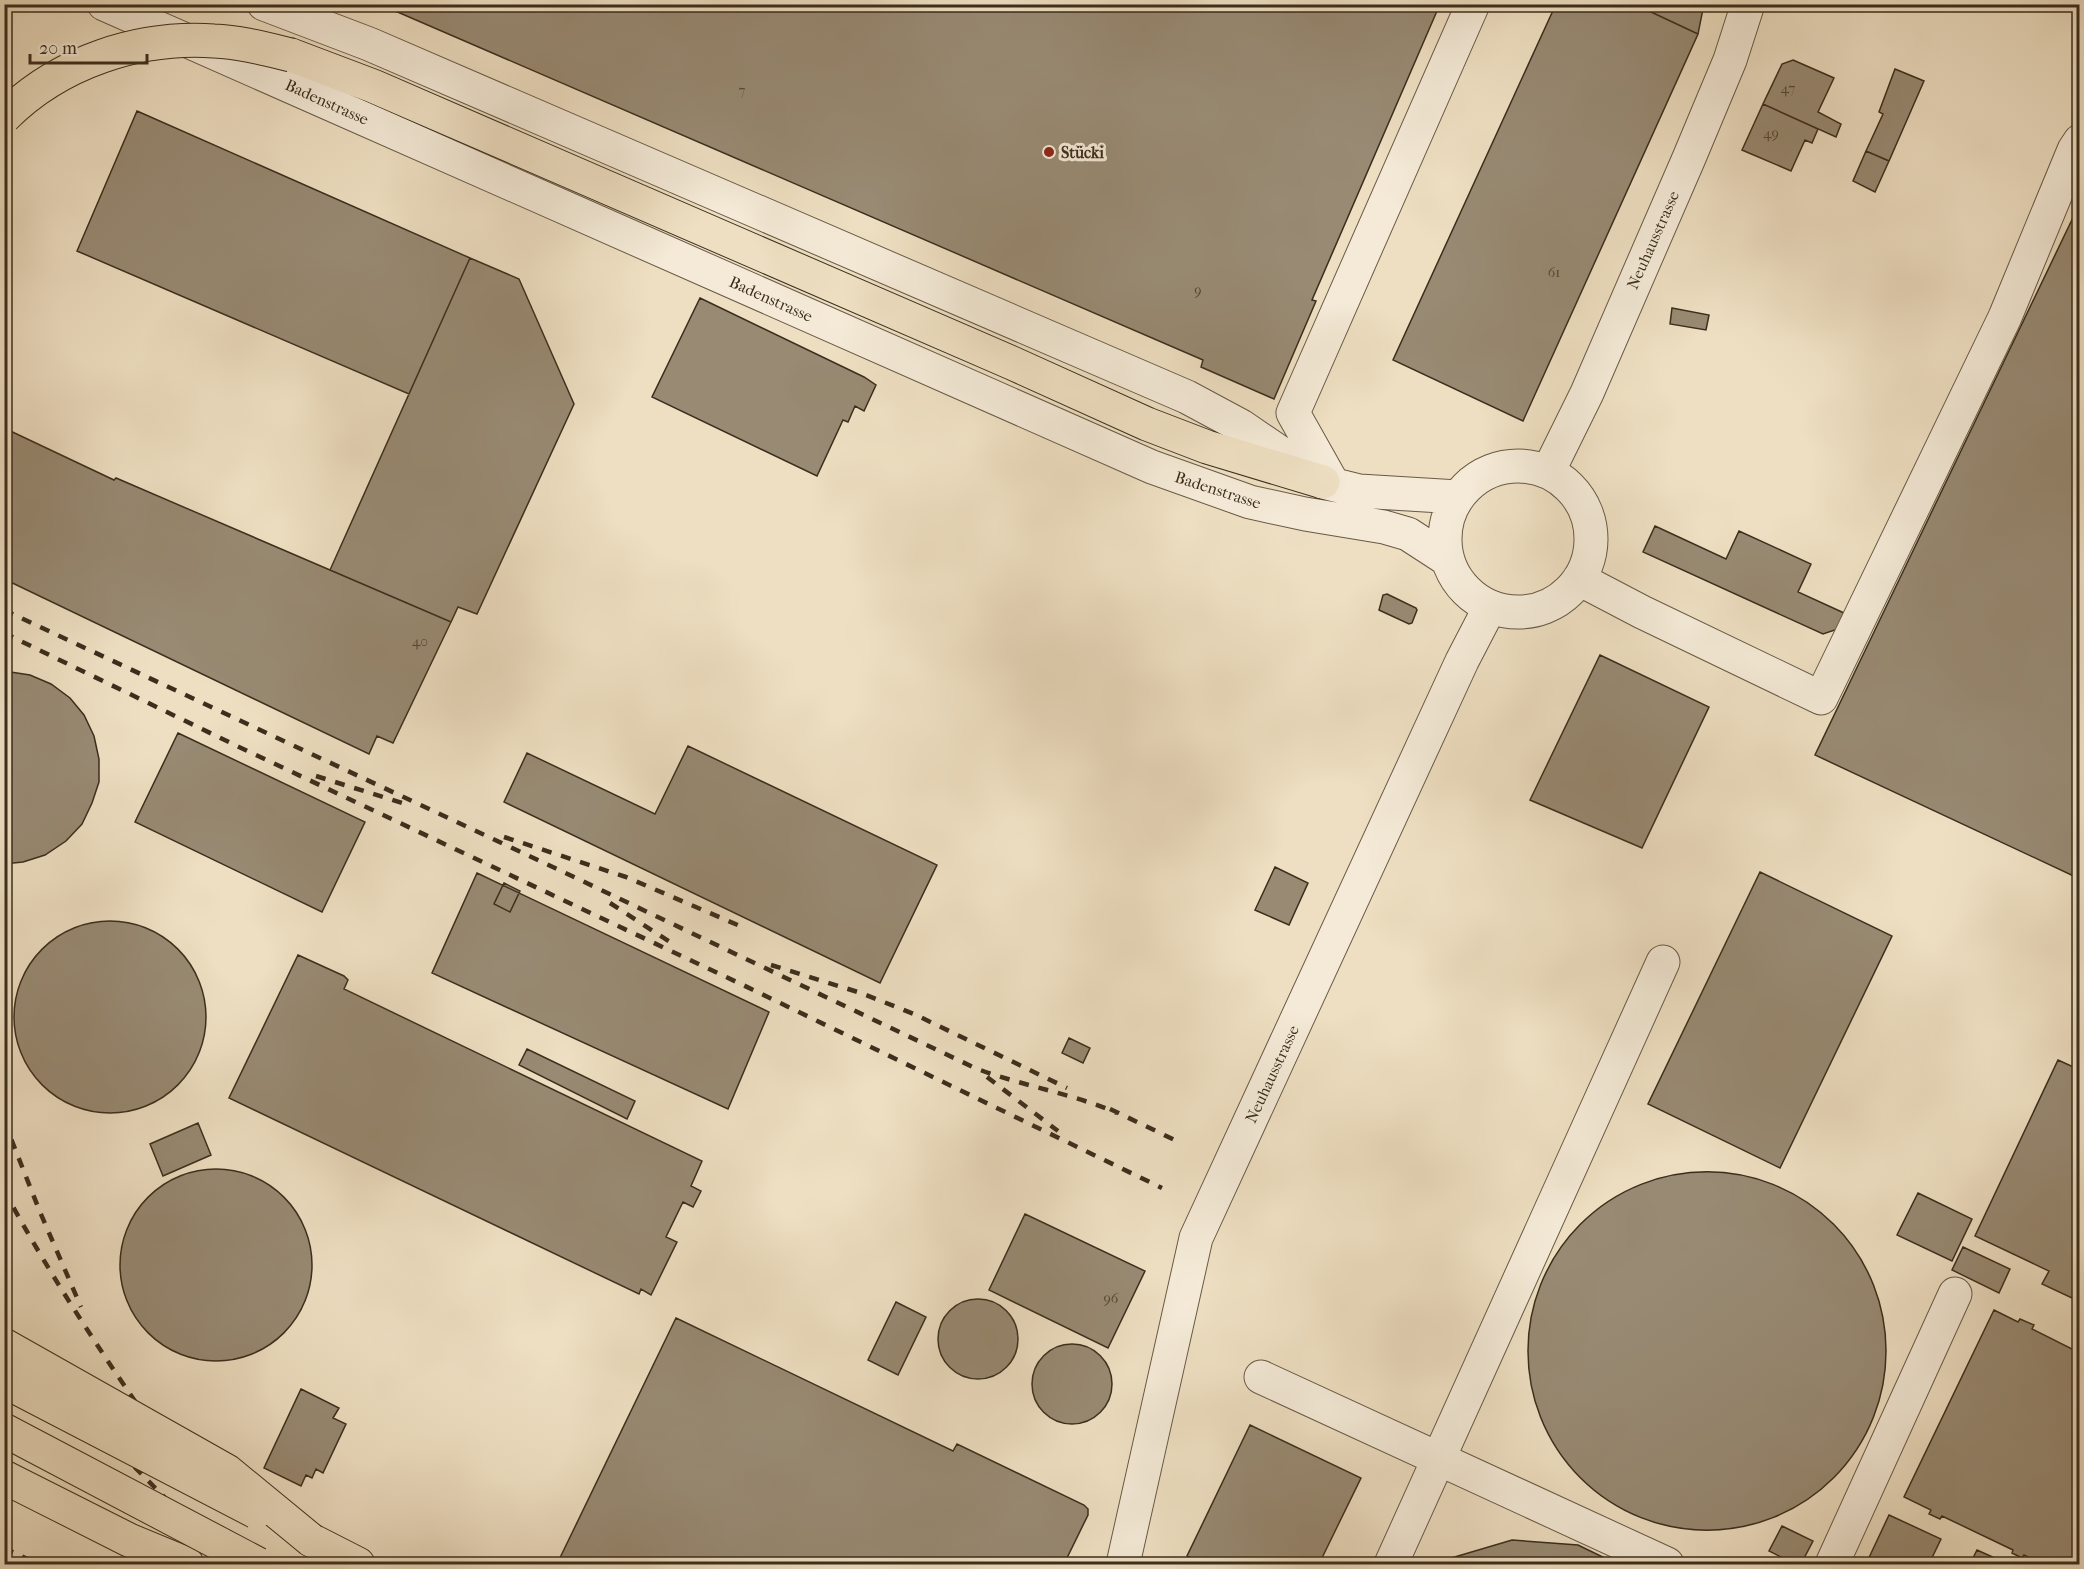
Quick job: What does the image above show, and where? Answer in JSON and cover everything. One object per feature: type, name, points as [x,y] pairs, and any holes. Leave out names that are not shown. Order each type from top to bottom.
[{"type":"highway","points":[[4,117],[34,92],[60,76],[115,51],[147,44],[176,40],[217,41],[259,47],[291,55],[351,77],[1012,363],[1147,424],[1197,443],[1328,484]]},
{"type":"highway","points":[[4,1345],[227,1471],[311,1540]]},
{"type":"highway","points":[[4,1381],[358,1564]]},
{"type":"highway","points":[[4,1430],[258,1564]]},
{"type":"highway","points":[[4,1477],[129,1540],[187,1564]]},
{"type":"street","name":"Badenstrasse","points":[[104,4],[1152,467],[1250,502],[1384,527],[1408,534],[1448,560]]},
{"type":"street","points":[[264,4],[369,44],[1187,397],[1241,426],[1328,484],[1359,491],[1458,497]]},
{"type":"street","points":[[1328,484],[1293,413],[1473,4]]},
{"type":"street","name":"Neuhausstrasse","points":[[1548,472],[1587,393],[1698,136],[1730,60],[1748,4]]},
{"type":"street","points":[[1580,579],[1642,612],[1821,698],[2005,317],[2079,141]]},
{"type":"street","points":[[1508,466],[1525,466],[1548,472],[1566,483],[1580,499],[1589,518],[1592,538],[1588,560],[1580,579],[1566,594],[1550,605],[1530,611],[1510,612],[1490,607],[1472,596],[1457,579],[1448,560],[1444,539],[1447,521],[1458,497],[1474,480],[1489,471],[1508,466]]},
{"type":"street","name":"Neuhausstrasse","points":[[1123,1564],[1196,1238],[1462,661],[1490,607]]},
{"type":"street","points":[[1391,1564],[1663,962]]},
{"type":"street","points":[[1832,1564],[1955,1294]]},
{"type":"street","points":[[1261,1377],[1667,1564]]},
{"type":"building","name":"Stücki","points":[[379,4],[1440,4],[1312,300],[1316,301],[1274,399],[1201,367],[1203,360]]},
{"type":"building","points":[[1556,4],[1634,4],[1698,34],[1523,421],[1393,360]]},
{"type":"building","points":[[1634,4],[1704,4],[1698,34]]},
{"type":"building","points":[[1793,60],[1834,78],[1818,112],[1841,124],[1836,137],[1763,104],[1782,64]]},
{"type":"building","points":[[1895,69],[1924,81],[1889,161],[1866,151],[1883,114],[1879,112]]},
{"type":"building","points":[[1763,104],[1818,129],[1812,143],[1805,140],[1791,171],[1742,150]]},
{"type":"building","points":[[137,111],[470,258],[409,394],[77,251]]},
{"type":"building","points":[[1866,151],[1889,161],[1875,192],[1853,181]]},
{"type":"building","points":[[2080,203],[2080,879],[1815,755]]},
{"type":"building","points":[[470,258],[519,279],[574,404],[477,614],[458,607],[451,622],[330,570]]},
{"type":"building","points":[[700,298],[864,377],[876,385],[864,411],[855,406],[848,422],[843,420],[817,476],[652,397]]},
{"type":"building","points":[[1672,308],[1709,315],[1706,330],[1670,324]]},
{"type":"building","points":[[4,428],[114,480],[116,478],[451,622],[393,743],[377,736],[369,754],[4,579]]},
{"type":"building","points":[[1655,526],[1726,559],[1739,531],[1811,564],[1798,592],[1844,613],[1838,629],[1823,634],[1643,552]]},
{"type":"building","points":[[1387,594],[1416,608],[1412,623],[1409,624],[1379,610],[1383,595]]},
{"type":"building","points":[[1600,655],[1709,707],[1642,848],[1530,800]]},
{"type":"building","points":[[4,671],[30,675],[51,684],[70,698],[84,715],[94,736],[99,759],[99,782],[82,824],[66,841],[45,855],[23,862],[4,864]]},
{"type":"building","points":[[178,733],[365,822],[322,912],[135,822]]},
{"type":"building","points":[[688,746],[937,865],[880,983],[504,802],[527,753],[655,814]]},
{"type":"building","points":[[1275,867],[1308,883],[1289,925],[1255,910]]},
{"type":"building","points":[[1760,872],[1892,936],[1780,1168],[1648,1104]]},
{"type":"building","points":[[477,873],[769,1012],[728,1109],[432,973]]},
{"type":"building","points":[[504,883],[520,891],[510,912],[494,904]]},
{"type":"building","points":[[101,921],[119,921],[147,928],[178,949],[199,980],[206,1017],[199,1054],[178,1085],[147,1106],[119,1113],[101,1113],[65,1102],[36,1078],[25,1062],[18,1045],[14,1026],[14,1008],[25,972],[49,943],[65,932],[82,925]]},
{"type":"building","points":[[298,955],[344,976],[348,980],[344,989],[702,1161],[691,1186],[701,1191],[693,1207],[683,1202],[666,1237],[677,1242],[651,1295],[641,1289],[639,1294],[229,1098]]},
{"type":"building","points":[[1069,1038],[1090,1048],[1083,1063],[1062,1053]]},
{"type":"building","points":[[527,1049],[635,1101],[627,1119],[519,1065]]},
{"type":"building","points":[[2058,1060],[2080,1070],[2080,1282],[2072,1298],[2042,1284],[2049,1271],[1975,1236]]},
{"type":"building","points":[[198,1123],[211,1155],[163,1176],[150,1144]]},
{"type":"building","points":[[207,1169],[225,1169],[253,1176],[284,1197],[305,1228],[312,1265],[305,1302],[284,1333],[253,1354],[225,1361],[207,1361],[171,1350],[142,1326],[131,1310],[124,1293],[120,1274],[120,1256],[131,1220],[155,1191],[171,1180],[188,1173]]},
{"type":"building","points":[[1707,1172],[1742,1176],[1775,1186],[1806,1202],[1833,1225],[1856,1252],[1872,1283],[1882,1316],[1886,1351],[1882,1386],[1872,1419],[1856,1450],[1833,1477],[1806,1500],[1775,1516],[1742,1526],[1707,1530],[1672,1526],[1639,1516],[1608,1500],[1581,1477],[1558,1450],[1542,1419],[1532,1386],[1528,1351],[1532,1316],[1542,1283],[1558,1252],[1581,1225],[1608,1202],[1639,1186],[1672,1176]]},
{"type":"building","points":[[1918,1193],[1972,1219],[1952,1261],[1897,1235]]},
{"type":"building","points":[[1025,1214],[1145,1271],[1108,1348],[989,1290]]},
{"type":"building","points":[[1963,1247],[2010,1269],[1999,1293],[1952,1270]]},
{"type":"building","points":[[2080,1282],[2080,1302],[2072,1298]]},
{"type":"building","points":[[978,1299],[993,1302],[1006,1311],[1015,1324],[1018,1339],[1015,1354],[1006,1367],[993,1376],[978,1379],[963,1376],[950,1367],[941,1354],[938,1339],[941,1324],[950,1311],[963,1302]]},
{"type":"building","points":[[896,1302],[926,1317],[898,1375],[868,1360]]},
{"type":"building","points":[[1994,1310],[2018,1322],[2020,1319],[2034,1325],[2032,1329],[2080,1353],[2080,1564],[2043,1564],[2024,1555],[2022,1558],[2012,1553],[2013,1550],[1942,1516],[1940,1519],[1929,1514],[1931,1510],[1904,1497]]},
{"type":"building","points":[[676,1318],[953,1451],[957,1444],[1084,1505],[1088,1509],[1088,1515],[1064,1564],[557,1564]]},
{"type":"building","points":[[1072,1344],[1087,1347],[1100,1356],[1109,1369],[1112,1384],[1109,1399],[1100,1412],[1087,1421],[1072,1424],[1057,1421],[1044,1412],[1035,1399],[1032,1384],[1035,1369],[1044,1356],[1057,1347]]},
{"type":"building","points":[[301,1389],[339,1408],[333,1418],[346,1424],[323,1473],[316,1469],[312,1478],[306,1475],[301,1486],[264,1468]]},
{"type":"building","points":[[1250,1425],[1361,1478],[1319,1564],[1205,1564],[1187,1556]]},
{"type":"building","points":[[1889,1515],[1941,1539],[1929,1564],[1866,1564]]},
{"type":"building","points":[[1782,1526],[1813,1541],[1801,1564],[1795,1564],[1769,1551]]},
{"type":"building","points":[[1512,1540],[1578,1545],[1617,1564],[1441,1564],[1448,1559]]},
{"type":"building","points":[[1977,1550],[2008,1564],[1970,1564]]},
{"type":"railway","points":[[4,610],[975,1068],[1082,1100],[1117,1113]]},
{"type":"railway","points":[[4,633],[237,746],[743,985],[1162,1188]]},
{"type":"railway","points":[[316,776],[402,803]]},
{"type":"railway","points":[[504,837],[626,877],[740,926]]},
{"type":"railway","points":[[610,903],[673,944]]},
{"type":"railway","points":[[771,965],[861,993],[914,1014],[1067,1088]]},
{"type":"railway","points":[[987,1077],[1058,1131]]},
{"type":"railway","points":[[1110,1109],[1181,1143]]},
{"type":"railway","points":[[4,1121],[81,1307]]},
{"type":"railway","points":[[4,1190],[72,1306],[197,1491]]},
{"type":"railway","points":[[4,1327],[31,1352]]},
{"type":"railway","points":[[4,1344],[55,1381],[106,1438],[176,1509],[240,1564]]},
{"type":"railway","points":[[4,1548],[38,1564]]},
{"type":"place","name":"Stücki","points":[[1049,152]]}]
